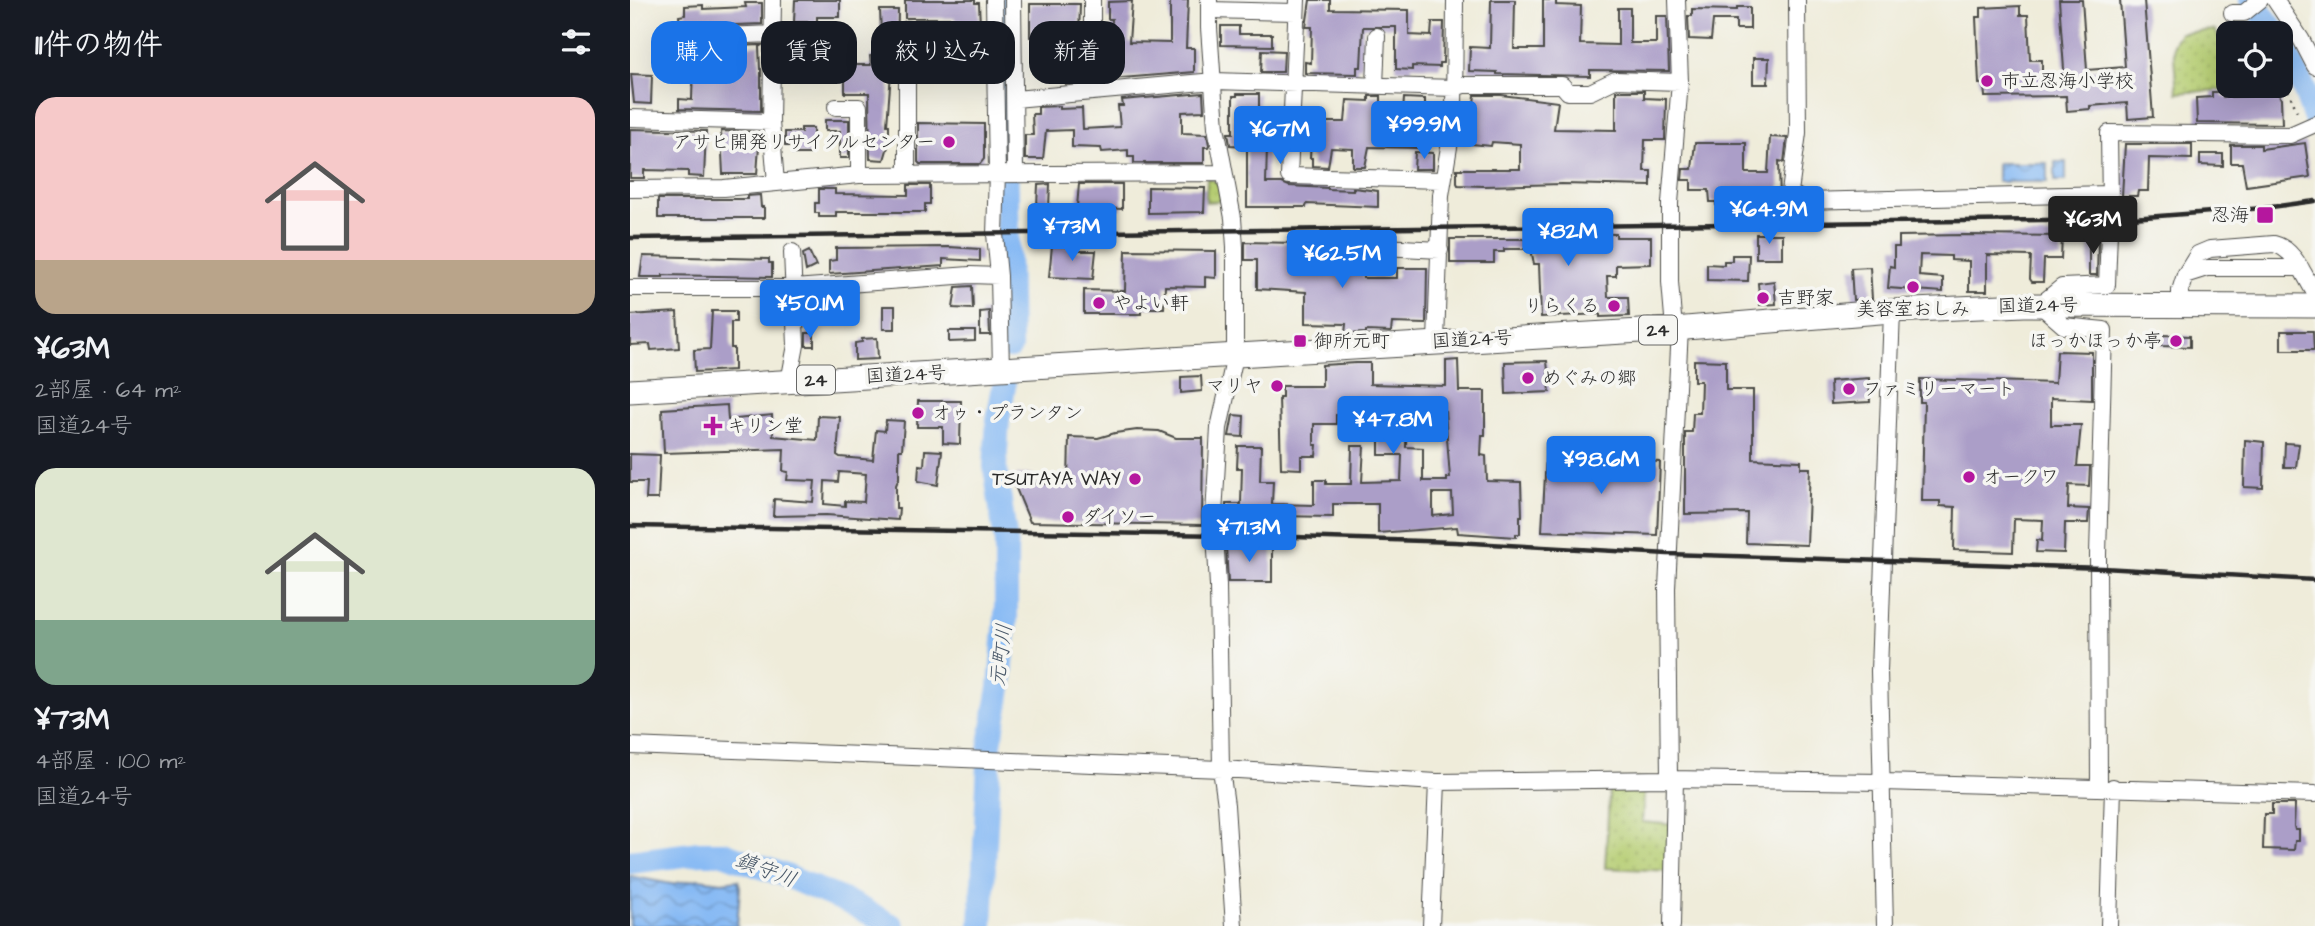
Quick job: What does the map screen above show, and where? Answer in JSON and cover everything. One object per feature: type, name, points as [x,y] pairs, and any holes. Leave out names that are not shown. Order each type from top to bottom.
[{"type":"highway","name":"国道24号","points":[[630,391],[1677,328],[1892,311],[2040,305],[2315,306]]},
{"type":"street","points":[[774,0],[774,21]]},
{"type":"street","points":[[993,0],[994,21]]},
{"type":"street","points":[[1013,0],[1015,173]]},
{"type":"street","points":[[1092,92],[1093,0]]},
{"type":"street","points":[[1436,342],[1442,180],[1451,135],[1455,88],[1455,0]]},
{"type":"street","points":[[1672,926],[1672,779],[1667,589],[1677,328],[1670,282],[1670,203],[1680,82],[1677,0]]},
{"type":"street","points":[[1797,0],[1798,133],[1790,192],[1803,201],[2110,194]]},
{"type":"street","points":[[2239,12],[2260,0]]},
{"type":"street","points":[[2275,0],[2315,66]]},
{"type":"street","points":[[1234,926],[1221,769],[1214,515],[1219,428],[1235,356],[1234,231],[1216,127],[1209,5],[1296,6],[1289,176],[1442,180]]},
{"type":"street","points":[[1375,86],[1377,36]]},
{"type":"street","points":[[1015,99],[1214,81],[1455,88],[1464,85],[1562,85],[1568,92],[1590,92],[1615,80],[1680,82]]},
{"type":"street","points":[[772,84],[771,121],[776,183]]},
{"type":"street","points":[[906,84],[907,174]]},
{"type":"street","points":[[995,84],[995,234],[999,276],[1001,370]]},
{"type":"street","points":[[836,107],[859,107],[859,174]]},
{"type":"street","points":[[630,118],[771,121]]},
{"type":"street","points":[[2109,926],[2098,555],[2104,330],[2064,326],[2040,305],[2062,288],[2107,285],[2109,133],[2290,135],[2308,127]]},
{"type":"street","points":[[630,189],[689,190],[859,174],[1224,173]]},
{"type":"street","points":[[1306,243],[1440,250]]},
{"type":"street","points":[[2180,304],[2180,291],[2185,275],[2198,254],[2210,248],[2265,243],[2282,246],[2292,255],[2315,293]]},
{"type":"street","points":[[789,382],[796,345],[792,253]]},
{"type":"street","points":[[2185,275],[2207,268],[2301,268]]},
{"type":"street","points":[[630,288],[794,288],[970,275],[999,276]]},
{"type":"street","points":[[1885,926],[1879,671],[1892,311]]},
{"type":"street","points":[[630,746],[1221,769],[1437,782],[1672,779],[2106,786],[2307,794]]},
{"type":"street","points":[[1432,926],[1437,782]]},
{"type":"path","points":[[2293,97],[2308,127]]},
{"type":"green space","points":[[2215,30],[2216,90],[2177,93],[2173,44],[2180,33]]},
{"type":"green space","points":[[1207,178],[1220,187],[1221,201],[1206,202]]},
{"type":"green space","points":[[1645,779],[1642,822],[1674,825],[1673,871],[1605,868],[1610,780]]},
{"type":"water","points":[[2055,162],[2066,162],[2066,181],[2055,181]]},
{"type":"water","points":[[1997,163],[2047,163],[2047,182],[1997,182]]},
{"type":"water","points":[[630,876],[671,884],[698,879],[722,882],[738,880],[740,887],[737,926],[630,926]]},
{"type":"building","points":[[795,0],[840,0],[840,17],[794,21]]},
{"type":"building","points":[[905,0],[975,0],[975,3],[979,3],[980,21],[905,18]]},
{"type":"building","points":[[1170,0],[1188,0],[1186,48],[1194,48],[1194,72],[1125,78],[1125,21],[1108,19],[1108,2],[1132,1],[1129,42],[1170,43]]},
{"type":"building","points":[[1310,0],[1330,0],[1330,9],[1409,10],[1409,35],[1431,36],[1432,22],[1444,22],[1443,63],[1440,63],[1440,67],[1412,66],[1412,70],[1396,69],[1396,27],[1363,27],[1361,67],[1357,67],[1357,74],[1305,73],[1305,62],[1311,63],[1312,27],[1306,27]]},
{"type":"building","points":[[1491,0],[1515,0],[1514,49],[1543,49],[1543,0],[1556,0],[1556,5],[1581,6],[1580,44],[1618,45],[1618,8],[1630,8],[1630,43],[1656,43],[1656,16],[1667,16],[1669,71],[1590,70],[1590,76],[1469,71],[1470,47],[1490,48]]},
{"type":"building","points":[[2059,0],[2082,0],[2087,70],[2125,67],[2120,0],[2144,0],[2153,117],[2128,119],[2127,103],[2067,111],[2066,96],[1985,97],[1984,84],[1979,84],[1976,17],[1981,17],[1981,8],[2020,6],[2020,15],[2028,15],[2030,60],[2042,60],[2042,85],[2065,83]]},
{"type":"building","points":[[745,3],[762,3],[761,24],[747,25],[747,21],[679,21],[679,16],[685,15],[685,6],[703,5],[703,9],[746,7]]},
{"type":"building","points":[[1030,4],[1080,4],[1079,21],[1030,21]]},
{"type":"building","points":[[1737,7],[1750,7],[1750,29],[1736,29],[1736,20],[1713,20],[1711,40],[1689,39],[1688,16],[1692,16],[1692,9],[1737,10]]},
{"type":"building","points":[[880,10],[898,10],[898,21],[880,21]]},
{"type":"building","points":[[1221,26],[1239,26],[1239,34],[1272,34],[1272,46],[1221,45]]},
{"type":"building","points":[[761,45],[761,111],[679,109],[679,99],[692,100],[692,84],[747,84],[747,46]]},
{"type":"building","points":[[1262,50],[1284,51],[1283,72],[1261,72]]},
{"type":"building","points":[[1753,58],[1769,58],[1768,84],[1753,84]]},
{"type":"building","points":[[857,65],[871,65],[871,84],[890,84],[887,125],[889,143],[884,160],[870,159],[869,93],[845,93],[845,84],[857,84]]},
{"type":"building","points":[[631,74],[651,75],[651,104],[634,103]]},
{"type":"building","points":[[1616,91],[1644,91],[1644,98],[1666,99],[1665,140],[1645,140],[1644,171],[1651,171],[1651,186],[1458,185],[1457,169],[1520,169],[1520,144],[1472,144],[1473,137],[1470,137],[1475,95],[1501,95],[1558,102],[1554,129],[1616,130]]},
{"type":"building","points":[[2212,92],[2216,92],[2216,98],[2281,98],[2282,124],[2197,123],[2196,98],[2212,97]]},
{"type":"building","points":[[1203,93],[1204,111],[1182,112],[1182,133],[1207,134],[1209,145],[1204,147],[1204,163],[1134,163],[1134,157],[1128,157],[1128,150],[1102,152],[1101,148],[1072,147],[1072,130],[1046,131],[1043,159],[1025,159],[1025,135],[1033,135],[1032,114],[1038,114],[1038,107],[1082,108],[1083,129],[1120,127],[1118,106],[1123,106],[1122,100]]},
{"type":"building","points":[[1259,94],[1259,124],[1281,124],[1280,147],[1267,147],[1266,183],[1378,191],[1378,207],[1307,204],[1306,207],[1247,207],[1247,146],[1230,145],[1228,133],[1233,133],[1233,96]]},
{"type":"building","points":[[1369,96],[1381,96],[1381,126],[1402,126],[1404,98],[1425,99],[1425,111],[1419,111],[1422,148],[1369,147],[1365,167],[1353,167],[1353,149],[1331,148],[1328,167],[1312,166],[1312,122],[1345,122],[1347,100],[1369,101]]},
{"type":"building","points":[[825,120],[849,120],[849,158],[840,158],[840,131],[825,131]]},
{"type":"building","name":"アサヒ開発リサイクルセンター","points":[[918,123],[984,124],[984,159],[980,164],[920,164]]},
{"type":"building","points":[[801,128],[813,128],[813,154],[793,154],[793,146],[785,146],[785,132],[801,132]]},
{"type":"building","points":[[630,129],[706,131],[704,177],[688,176],[688,171],[644,170],[644,178],[630,178]]},
{"type":"building","points":[[721,131],[760,132],[757,174],[723,174]]},
{"type":"building","points":[[1770,137],[1787,138],[1784,162],[1779,161],[1780,204],[1716,205],[1716,202],[1710,202],[1709,190],[1691,190],[1691,180],[1682,180],[1683,169],[1692,169],[1695,143],[1746,143],[1746,173],[1768,173]]},
{"type":"building","points":[[2305,143],[2310,177],[2246,186],[2242,163],[2231,163],[2231,145],[2261,145],[2261,149]]},
{"type":"building","points":[[2125,144],[2192,144],[2192,159],[2149,158],[2148,191],[2138,191],[2137,196],[2122,196]]},
{"type":"building","points":[[1415,152],[1433,153],[1433,169],[1414,169]]},
{"type":"building","points":[[2200,154],[2223,154],[2223,166],[2200,165]]},
{"type":"building","points":[[1050,184],[1049,207],[1037,206],[1038,185]]},
{"type":"building","points":[[1079,184],[1122,184],[1122,209],[1077,207]]},
{"type":"building","points":[[908,185],[930,185],[930,204],[925,204],[925,212],[836,212],[836,217],[819,217],[819,213],[815,213],[815,203],[819,203],[819,189],[835,189],[835,194],[908,195]]},
{"type":"building","points":[[1148,187],[1205,188],[1204,212],[1148,213]]},
{"type":"building","points":[[760,195],[764,218],[658,218],[658,199],[747,199],[747,196]]},
{"type":"building","points":[[1567,233],[1651,237],[1651,264],[1616,265],[1616,276],[1607,276],[1608,297],[1628,297],[1629,316],[1600,317],[1600,314],[1541,317],[1539,264],[1534,264],[1531,249],[1504,249],[1504,252],[1494,252],[1494,263],[1450,263],[1450,239],[1531,239],[1531,235]]},
{"type":"building","points":[[1756,234],[1782,234],[1782,258],[1756,258]]},
{"type":"building","points":[[1899,236],[2062,236],[2061,259],[2044,259],[2043,282],[2032,282],[2031,256],[1987,255],[1987,291],[1969,291],[1969,261],[1951,260],[1951,256],[1920,255],[1919,276],[1943,278],[1943,292],[1888,288],[1890,266],[1894,267],[1894,247],[1899,247]]},
{"type":"building","points":[[2089,238],[2098,239],[2097,275],[2089,275]]},
{"type":"building","points":[[1245,242],[1294,243],[1294,258],[1329,259],[1328,269],[1363,269],[1363,278],[1397,278],[1397,268],[1427,268],[1426,324],[1392,323],[1391,332],[1345,334],[1346,324],[1306,323],[1306,292],[1257,289],[1257,260],[1245,260]]},
{"type":"building","points":[[1052,246],[1074,247],[1077,251],[1096,251],[1093,279],[1049,277]]},
{"type":"building","points":[[836,248],[980,249],[980,261],[943,259],[943,266],[829,274],[829,261],[836,260]]},
{"type":"building","points":[[1126,250],[1216,251],[1216,278],[1205,277],[1205,287],[1165,286],[1164,308],[1141,308],[1141,314],[1084,314],[1084,290],[1125,291]]},
{"type":"building","points":[[809,251],[816,266],[806,271],[803,254]]},
{"type":"building","points":[[1732,255],[1749,255],[1748,281],[1707,280],[1707,264],[1724,265],[1724,261],[1732,261]]},
{"type":"building","points":[[643,256],[769,259],[769,263],[772,263],[772,277],[640,277]]},
{"type":"building","points":[[1870,267],[1872,299],[1853,300],[1851,268]]},
{"type":"building","points":[[1774,281],[1776,304],[1760,305],[1758,283]]},
{"type":"building","points":[[972,286],[973,309],[953,308],[956,287]]},
{"type":"building","points":[[883,306],[895,306],[895,329],[883,329]]},
{"type":"building","points":[[712,311],[736,311],[736,322],[731,322],[734,370],[695,372],[694,350],[710,349]]},
{"type":"building","points":[[989,311],[990,335],[980,335],[980,312]]},
{"type":"building","points":[[677,312],[679,348],[651,350],[650,344],[630,345],[630,315]]},
{"type":"building","points":[[949,331],[975,331],[975,341],[949,342]]},
{"type":"building","points":[[2281,331],[2313,331],[2314,350],[2281,350]]},
{"type":"building","points":[[806,333],[814,333],[814,346],[806,346]]},
{"type":"building","points":[[2161,335],[2190,336],[2190,347],[2161,346]]},
{"type":"building","points":[[877,338],[878,359],[855,360],[855,343],[862,342],[862,339]]},
{"type":"building","name":"オークワ","points":[[2057,351],[2092,352],[2092,400],[2051,398],[2051,425],[2081,425],[2077,466],[2090,466],[2089,486],[2069,485],[2068,508],[2089,509],[2088,523],[2065,523],[2064,553],[2036,552],[2037,540],[2042,541],[2043,520],[2014,519],[2013,552],[1954,550],[1955,507],[1940,506],[1940,501],[1922,501],[1924,402],[1920,402],[1920,379],[2055,383]]},
{"type":"building","points":[[1458,360],[1459,391],[1485,391],[1485,435],[1482,435],[1481,455],[1486,456],[1487,481],[1521,482],[1522,516],[1520,534],[1516,534],[1516,537],[1458,533],[1457,527],[1378,533],[1378,504],[1333,504],[1333,517],[1226,515],[1226,504],[1241,504],[1242,468],[1237,468],[1238,446],[1261,446],[1260,481],[1273,481],[1272,504],[1314,505],[1314,480],[1326,480],[1326,484],[1351,484],[1352,446],[1364,446],[1362,482],[1401,481],[1402,455],[1379,455],[1379,415],[1336,415],[1336,424],[1314,424],[1316,456],[1301,456],[1301,469],[1281,468],[1279,397],[1282,397],[1282,386],[1322,386],[1322,365],[1370,363],[1370,384],[1446,386],[1446,361]],"holes":[[[1407,410],[1445,411],[1450,478],[1447,478],[1447,481],[1423,481],[1423,448],[1406,447]],[[1433,493],[1452,493],[1453,514],[1433,516]]]},
{"type":"building","points":[[1694,360],[1726,361],[1726,390],[1753,390],[1753,459],[1801,461],[1801,468],[1810,468],[1807,545],[1746,543],[1747,513],[1685,514],[1685,432],[1692,432],[1693,413],[1700,413],[1701,381],[1694,381]]},
{"type":"building","name":"めぐみの郷","points":[[1547,361],[1550,392],[1506,394],[1505,362]]},
{"type":"building","points":[[1201,376],[1202,391],[1181,393],[1181,377]]},
{"type":"building","points":[[1869,378],[1870,402],[1831,404],[1830,381]]},
{"type":"building","points":[[918,401],[961,401],[960,444],[943,443],[943,427],[917,427]]},
{"type":"building","points":[[727,405],[728,420],[772,415],[773,436],[817,440],[818,416],[840,417],[837,455],[873,460],[876,430],[885,431],[886,420],[904,421],[902,450],[899,450],[899,478],[896,485],[898,520],[826,515],[773,516],[774,499],[813,502],[815,481],[787,480],[788,472],[783,471],[784,449],[664,453],[662,409]],"holes":[[[839,472],[866,474],[864,502],[845,501],[845,506],[824,504],[825,481],[838,482]]]},
{"type":"building","points":[[1233,415],[1244,416],[1243,437],[1229,436]]},
{"type":"building","name":"TSUTAYA WAY","points":[[1137,430],[1159,431],[1176,438],[1203,438],[1202,525],[1030,522],[1015,486],[1017,475],[1033,474],[1034,484],[1068,483],[1069,437],[1098,438]]},
{"type":"building","points":[[2245,440],[2264,442],[2263,488],[2244,487]]},
{"type":"building","points":[[2285,443],[2299,444],[2296,467],[2284,467]]},
{"type":"building","points":[[925,450],[942,451],[938,485],[918,481],[919,465],[924,466]]},
{"type":"building","points":[[630,454],[660,455],[658,499],[646,499],[647,482],[630,482]]},
{"type":"building","points":[[1546,456],[1660,462],[1657,535],[1542,531]]},
{"type":"building","points":[[1226,546],[1272,547],[1272,582],[1228,582]]},
{"type":"building","points":[[2272,804],[2295,804],[2294,826],[2295,830],[2299,830],[2299,841],[2295,841],[2294,850],[2263,849],[2264,814],[2272,814]]},
{"type":"waterway","name":"元町川","points":[[1003,0],[1010,347]]},
{"type":"waterway","points":[[2251,0],[2267,21]]},
{"type":"waterway","points":[[2293,66],[2315,119]]},
{"type":"waterway","name":"元町川","points":[[981,926],[990,744],[1000,688],[1006,617],[1006,543],[995,466],[998,420],[1004,386]]},
{"type":"waterway","name":"鎮守川","points":[[630,862],[700,853],[723,853],[852,904],[893,926]]},
{"type":"railway","points":[[630,238],[2119,219],[2264,208],[2315,201]]},
{"type":"railway","points":[[630,526],[1228,535],[1455,542],[1668,554],[2103,568],[2315,580]]},
{"type":"place","name":"市立忍海小学校","points":[[1987,81]]},
{"type":"place","name":"アサヒ開発リサイクルセンター","points":[[949,142]]},
{"type":"place","name":"忍海","points":[[2265,215]]},
{"type":"place","name":"美容室おしみ","points":[[1913,287]]},
{"type":"place","name":"吉野家","points":[[1763,298]]},
{"type":"place","name":"やよい軒","points":[[1099,303]]},
{"type":"place","name":"りらくる","points":[[1614,306]]},
{"type":"place","name":"御所元町","points":[[1300,341]]},
{"type":"place","name":"ほっかほっか亭","points":[[2176,341]]},
{"type":"place","name":"めぐみの郷","points":[[1528,378]]},
{"type":"place","name":"マリヤ","points":[[1277,386]]},
{"type":"place","name":"ファミリーマート","points":[[1849,389]]},
{"type":"place","name":"オゥ・プランタン","points":[[918,413]]},
{"type":"place","name":"キリン堂","points":[[713,426]]},
{"type":"place","name":"オークワ","points":[[1969,477]]},
{"type":"place","name":"TSUTAYA WAY","points":[[1135,479]]},
{"type":"place","name":"ダイソー","points":[[1068,517]]}]
